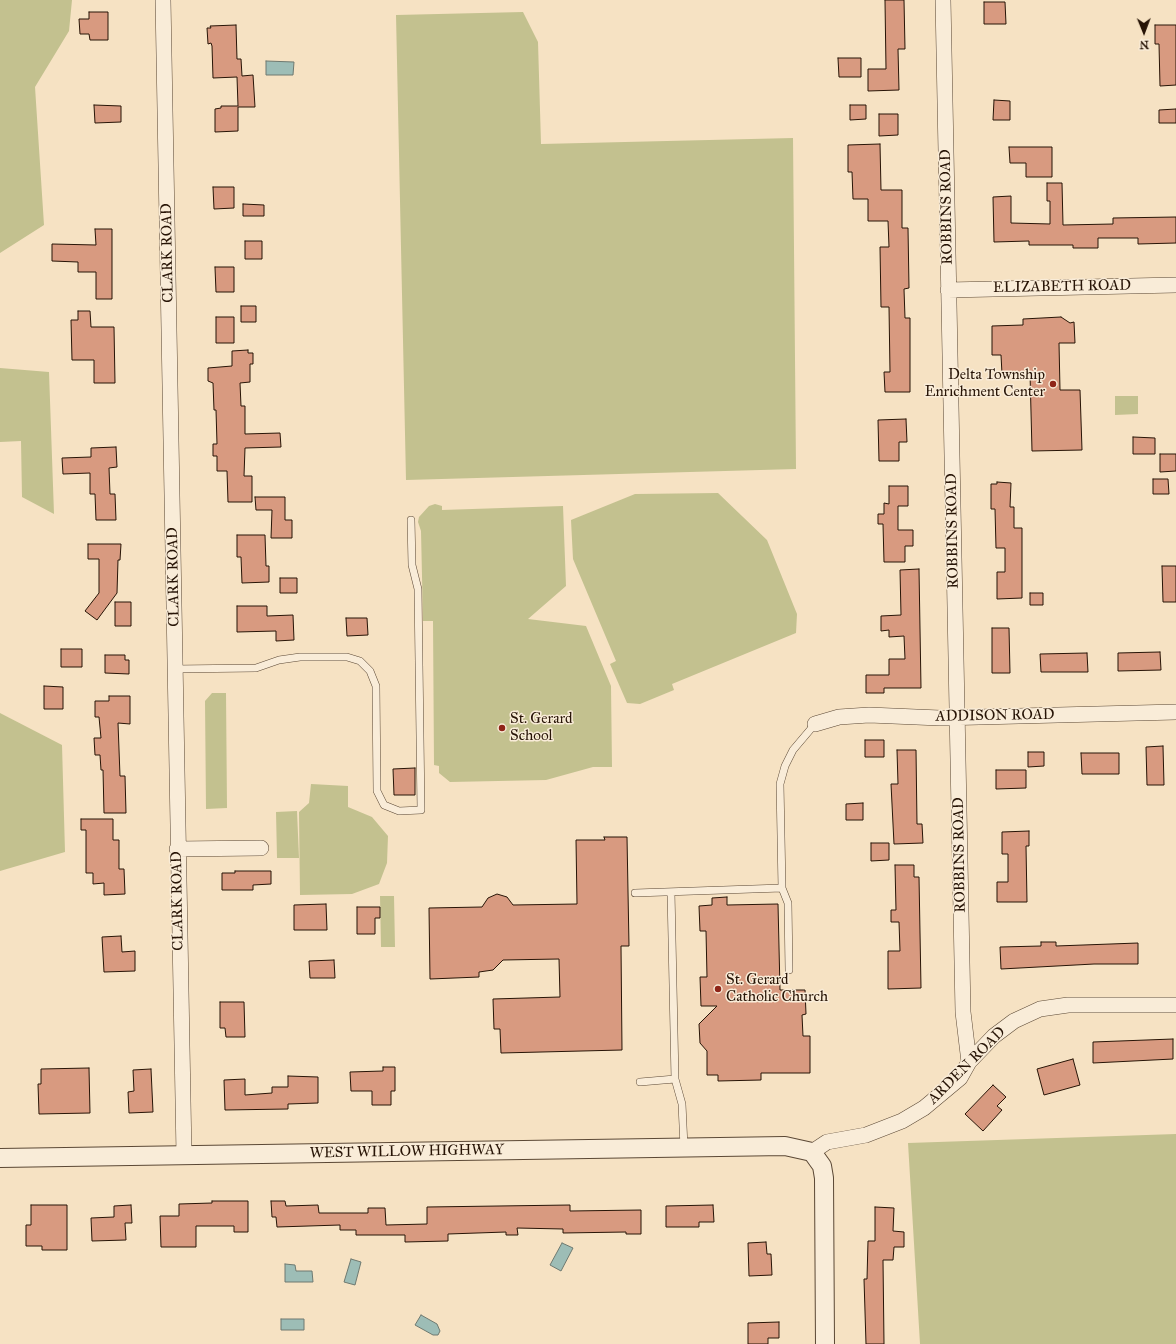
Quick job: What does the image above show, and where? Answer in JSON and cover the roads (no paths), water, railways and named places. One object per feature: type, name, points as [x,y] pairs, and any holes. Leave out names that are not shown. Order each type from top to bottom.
[{"type":"street","name":"CLARK ROAD","points":[[163,0],[175,592],[174,669],[177,849],[184,1154]]},
{"type":"street","name":"ROBBINS ROAD","points":[[943,0],[963,1012],[969,1062]]},
{"type":"street","name":"ELIZABETH ROAD","points":[[948,290],[1176,285]]},
{"type":"street","name":"ADDISON ROAD","points":[[815,724],[839,717],[957,717],[1176,712]]},
{"type":"street","points":[[177,849],[261,848]]},
{"type":"street","name":"ARDEN ROAD","points":[[812,1152],[827,1142],[866,1135],[902,1121],[941,1096],[960,1078],[969,1062],[994,1036],[1014,1021],[1040,1009],[1068,1005],[1176,1005]]},
{"type":"street","name":"WEST WILLOW HIGHWAY","points":[[0,1158],[785,1146],[812,1152]]},
{"type":"street","points":[[812,1152],[822,1166],[824,1178],[825,1344]]},
{"type":"lane","points":[[174,669],[256,668],[279,660],[300,657],[347,657],[360,661],[370,671],[376,686],[377,791],[384,806],[399,811],[422,810],[418,589],[412,566],[411,520]]},
{"type":"lane","points":[[789,970],[788,903],[782,888],[780,784],[785,766],[794,750],[815,724]]},
{"type":"lane","points":[[635,893],[782,888]]},
{"type":"lane","points":[[671,892],[676,1079],[682,1104],[684,1148]]},
{"type":"lane","points":[[640,1082],[676,1079]]},
{"type":"water","points":[[266,61],[294,62],[293,75],[266,75]]},
{"type":"water","points":[[562,1243],[573,1248],[561,1271],[550,1265]]},
{"type":"water","points":[[351,1259],[361,1262],[355,1285],[344,1282]]},
{"type":"water","points":[[285,1264],[295,1265],[296,1271],[312,1271],[313,1282],[285,1282]]},
{"type":"water","points":[[421,1315],[437,1324],[440,1331],[438,1335],[433,1335],[415,1325]]},
{"type":"water","points":[[281,1319],[304,1319],[304,1330],[281,1330]]},
{"type":"place","name":"Delta Township Enrichment Center","points":[[1053,384]]},
{"type":"place","name":"St. Gerard School","points":[[502,728]]},
{"type":"place","name":"St. Gerard Catholic Church","points":[[718,989]]}]
